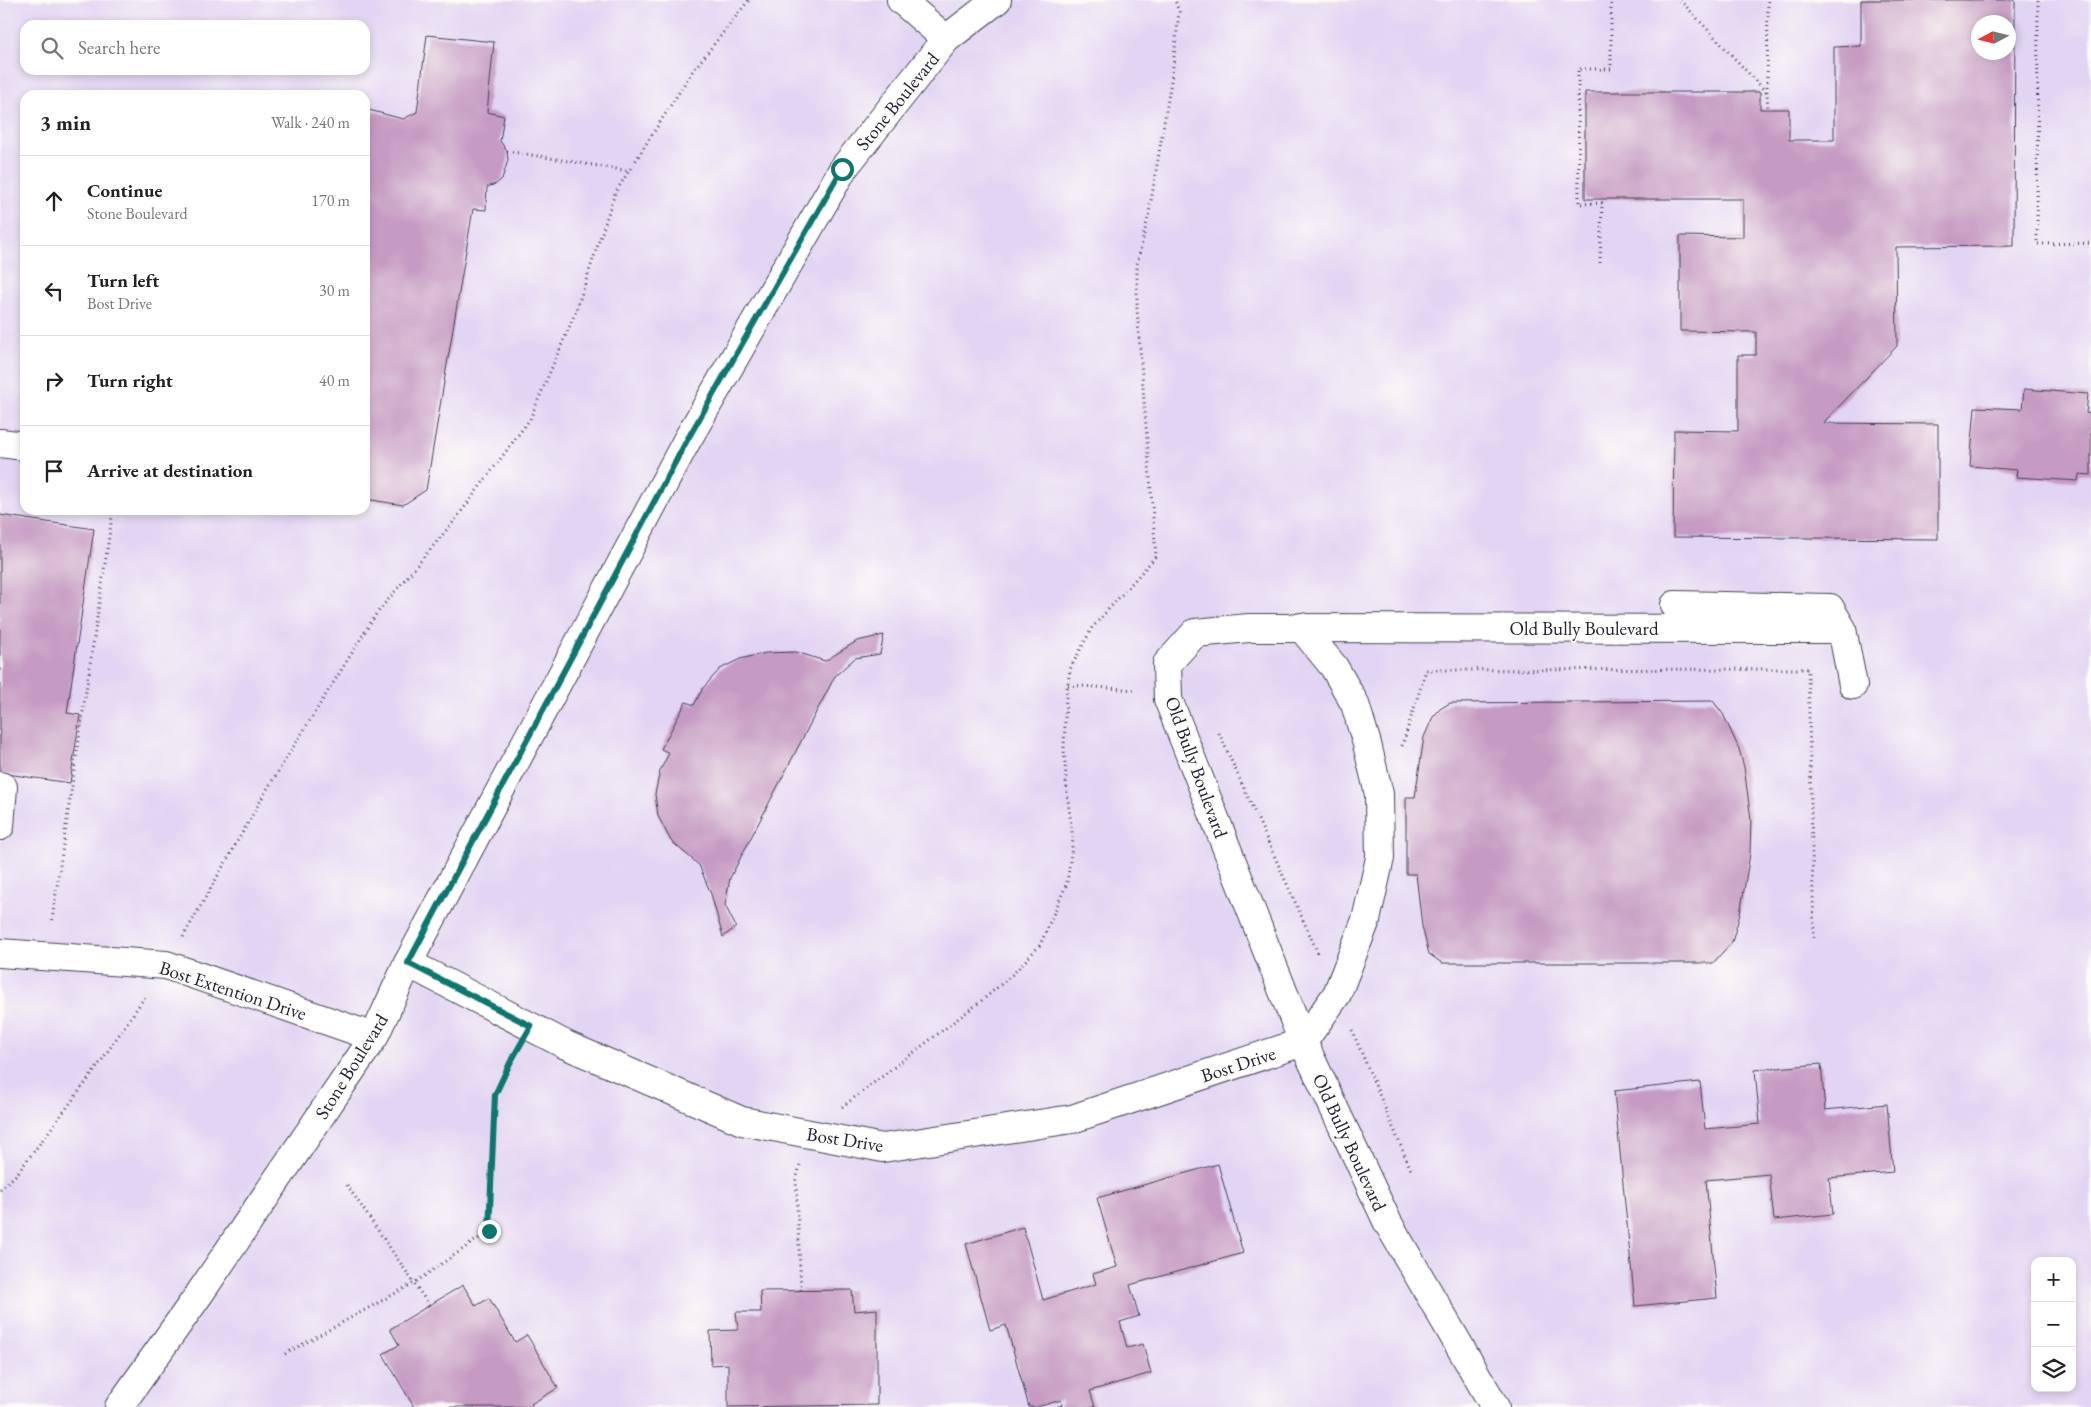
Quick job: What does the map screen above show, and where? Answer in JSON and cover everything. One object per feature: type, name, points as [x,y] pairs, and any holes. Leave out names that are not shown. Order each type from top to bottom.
[{"type":"street","points":[[901,0],[946,39]]},
{"type":"street","name":"Stone Boulevard","points":[[119,1407],[200,1293],[374,1037],[408,963],[686,442],[842,169],[946,39],[997,0]]},
{"type":"street","points":[[0,443],[20,445]]},
{"type":"street","points":[[1676,606],[1830,608],[1842,629],[1854,685]]},
{"type":"street","points":[[1301,627],[1334,666],[1355,704],[1368,744],[1379,794],[1380,858],[1366,920],[1337,994],[1303,1042]]},
{"type":"street","name":"Old Bully Boulevard","points":[[1495,1407],[1388,1223],[1303,1042],[1168,699],[1167,664],[1195,633],[1249,628],[1842,629]]},
{"type":"street","points":[[0,786],[3,787],[0,826]]},
{"type":"street","name":"Bost Extention Drive","points":[[0,953],[166,966],[374,1037]]},
{"type":"street","name":"Bost Drive","points":[[408,963],[566,1045],[742,1122],[884,1148],[1072,1119],[1303,1042]]},
{"type":"path","points":[[0,1188],[16,1175],[93,1073],[166,966],[266,791],[376,614],[455,520],[530,419],[576,311],[615,193],[692,72],[749,0]]},
{"type":"path","points":[[801,1291],[796,1180],[807,1134],[985,998],[1014,973],[1040,945],[1067,883],[1073,839],[1067,794],[1064,748],[1066,696],[1070,669],[1092,628],[1156,556],[1137,310],[1137,264],[1149,213],[1172,76],[1179,12],[1175,0]]},
{"type":"path","points":[[1600,263],[1602,204],[1579,204],[1578,70],[1611,70],[1611,0]]},
{"type":"path","points":[[1680,0],[1767,93]]},
{"type":"path","points":[[1768,0],[1768,109]]},
{"type":"path","points":[[2038,0],[2037,244],[2091,244]]},
{"type":"path","points":[[507,151],[629,171]]},
{"type":"path","points":[[52,920],[111,515]]},
{"type":"path","points":[[1401,750],[1426,670],[1808,669],[1814,938]]},
{"type":"path","points":[[285,1354],[414,1283],[489,1231],[495,1095],[510,1063],[531,1026]]},
{"type":"path","points":[[347,1184],[429,1305]]},
{"type":"shaded area","points":[[0,0],[2091,0],[2091,1407],[0,1407]]},
{"type":"building","points":[[1861,0],[2015,0],[2015,15],[1971,15],[1971,60],[2015,60],[2014,246],[1896,247],[1897,346],[1823,423],[1938,424],[1938,539],[1673,537],[1674,430],[1738,431],[1738,355],[1756,355],[1756,332],[1680,331],[1680,236],[1743,237],[1743,199],[1585,199],[1585,92],[1760,92],[1760,109],[1789,109],[1789,140],[1834,140],[1834,47],[1861,46]]},
{"type":"building","points":[[427,35],[494,42],[487,112],[504,116],[500,141],[507,151],[508,160],[502,179],[496,184],[487,187],[486,210],[473,209],[426,490],[403,505],[370,500],[370,110],[403,119],[417,112]]},
{"type":"building","points":[[2024,389],[2088,394],[2086,413],[2091,414],[2091,475],[2079,474],[2078,481],[2016,477],[2017,470],[1970,466],[1975,407],[2022,409]]},
{"type":"building","points":[[0,515],[94,529],[67,713],[80,715],[70,783],[0,773]]},
{"type":"building","points":[[884,635],[880,654],[855,658],[835,676],[730,878],[725,905],[736,927],[723,937],[711,894],[699,865],[671,841],[658,816],[655,794],[660,771],[669,753],[661,749],[686,702],[694,705],[703,688],[720,669],[740,659],[766,653],[796,652],[825,661],[857,641]]},
{"type":"building","points":[[1713,701],[1723,714],[1739,749],[1744,767],[1751,820],[1750,854],[1740,914],[1732,942],[1713,963],[1442,963],[1429,954],[1422,926],[1416,874],[1406,874],[1406,797],[1415,797],[1424,737],[1433,717],[1440,709],[1450,703]]},
{"type":"building","points":[[1821,1064],[1825,1110],[1887,1104],[1893,1172],[1829,1178],[1833,1214],[1774,1220],[1769,1174],[1706,1180],[1717,1298],[1635,1306],[1614,1091],[1700,1082],[1705,1129],[1760,1124],[1755,1070]]},
{"type":"building","points":[[1218,1164],[1243,1253],[1130,1285],[1139,1316],[1120,1322],[1127,1348],[1143,1344],[1151,1373],[1090,1391],[1095,1407],[1057,1407],[1062,1405],[1061,1400],[1037,1407],[1029,1407],[1006,1325],[990,1330],[966,1244],[1023,1227],[1043,1300],[1096,1284],[1093,1274],[1117,1267],[1097,1198]]},
{"type":"building","points":[[463,1285],[476,1306],[489,1298],[515,1342],[527,1335],[558,1388],[531,1404],[533,1407],[440,1407],[439,1405],[414,1407],[383,1354],[399,1345],[390,1329]]},
{"type":"building","points":[[852,1290],[854,1311],[877,1309],[877,1405],[728,1407],[728,1364],[711,1365],[710,1331],[738,1330],[736,1312],[761,1312],[760,1291]]},
{"type":"route","points":[[489,1231],[495,1095],[510,1063],[531,1026],[408,963],[571,661],[686,442],[842,169]]}]
